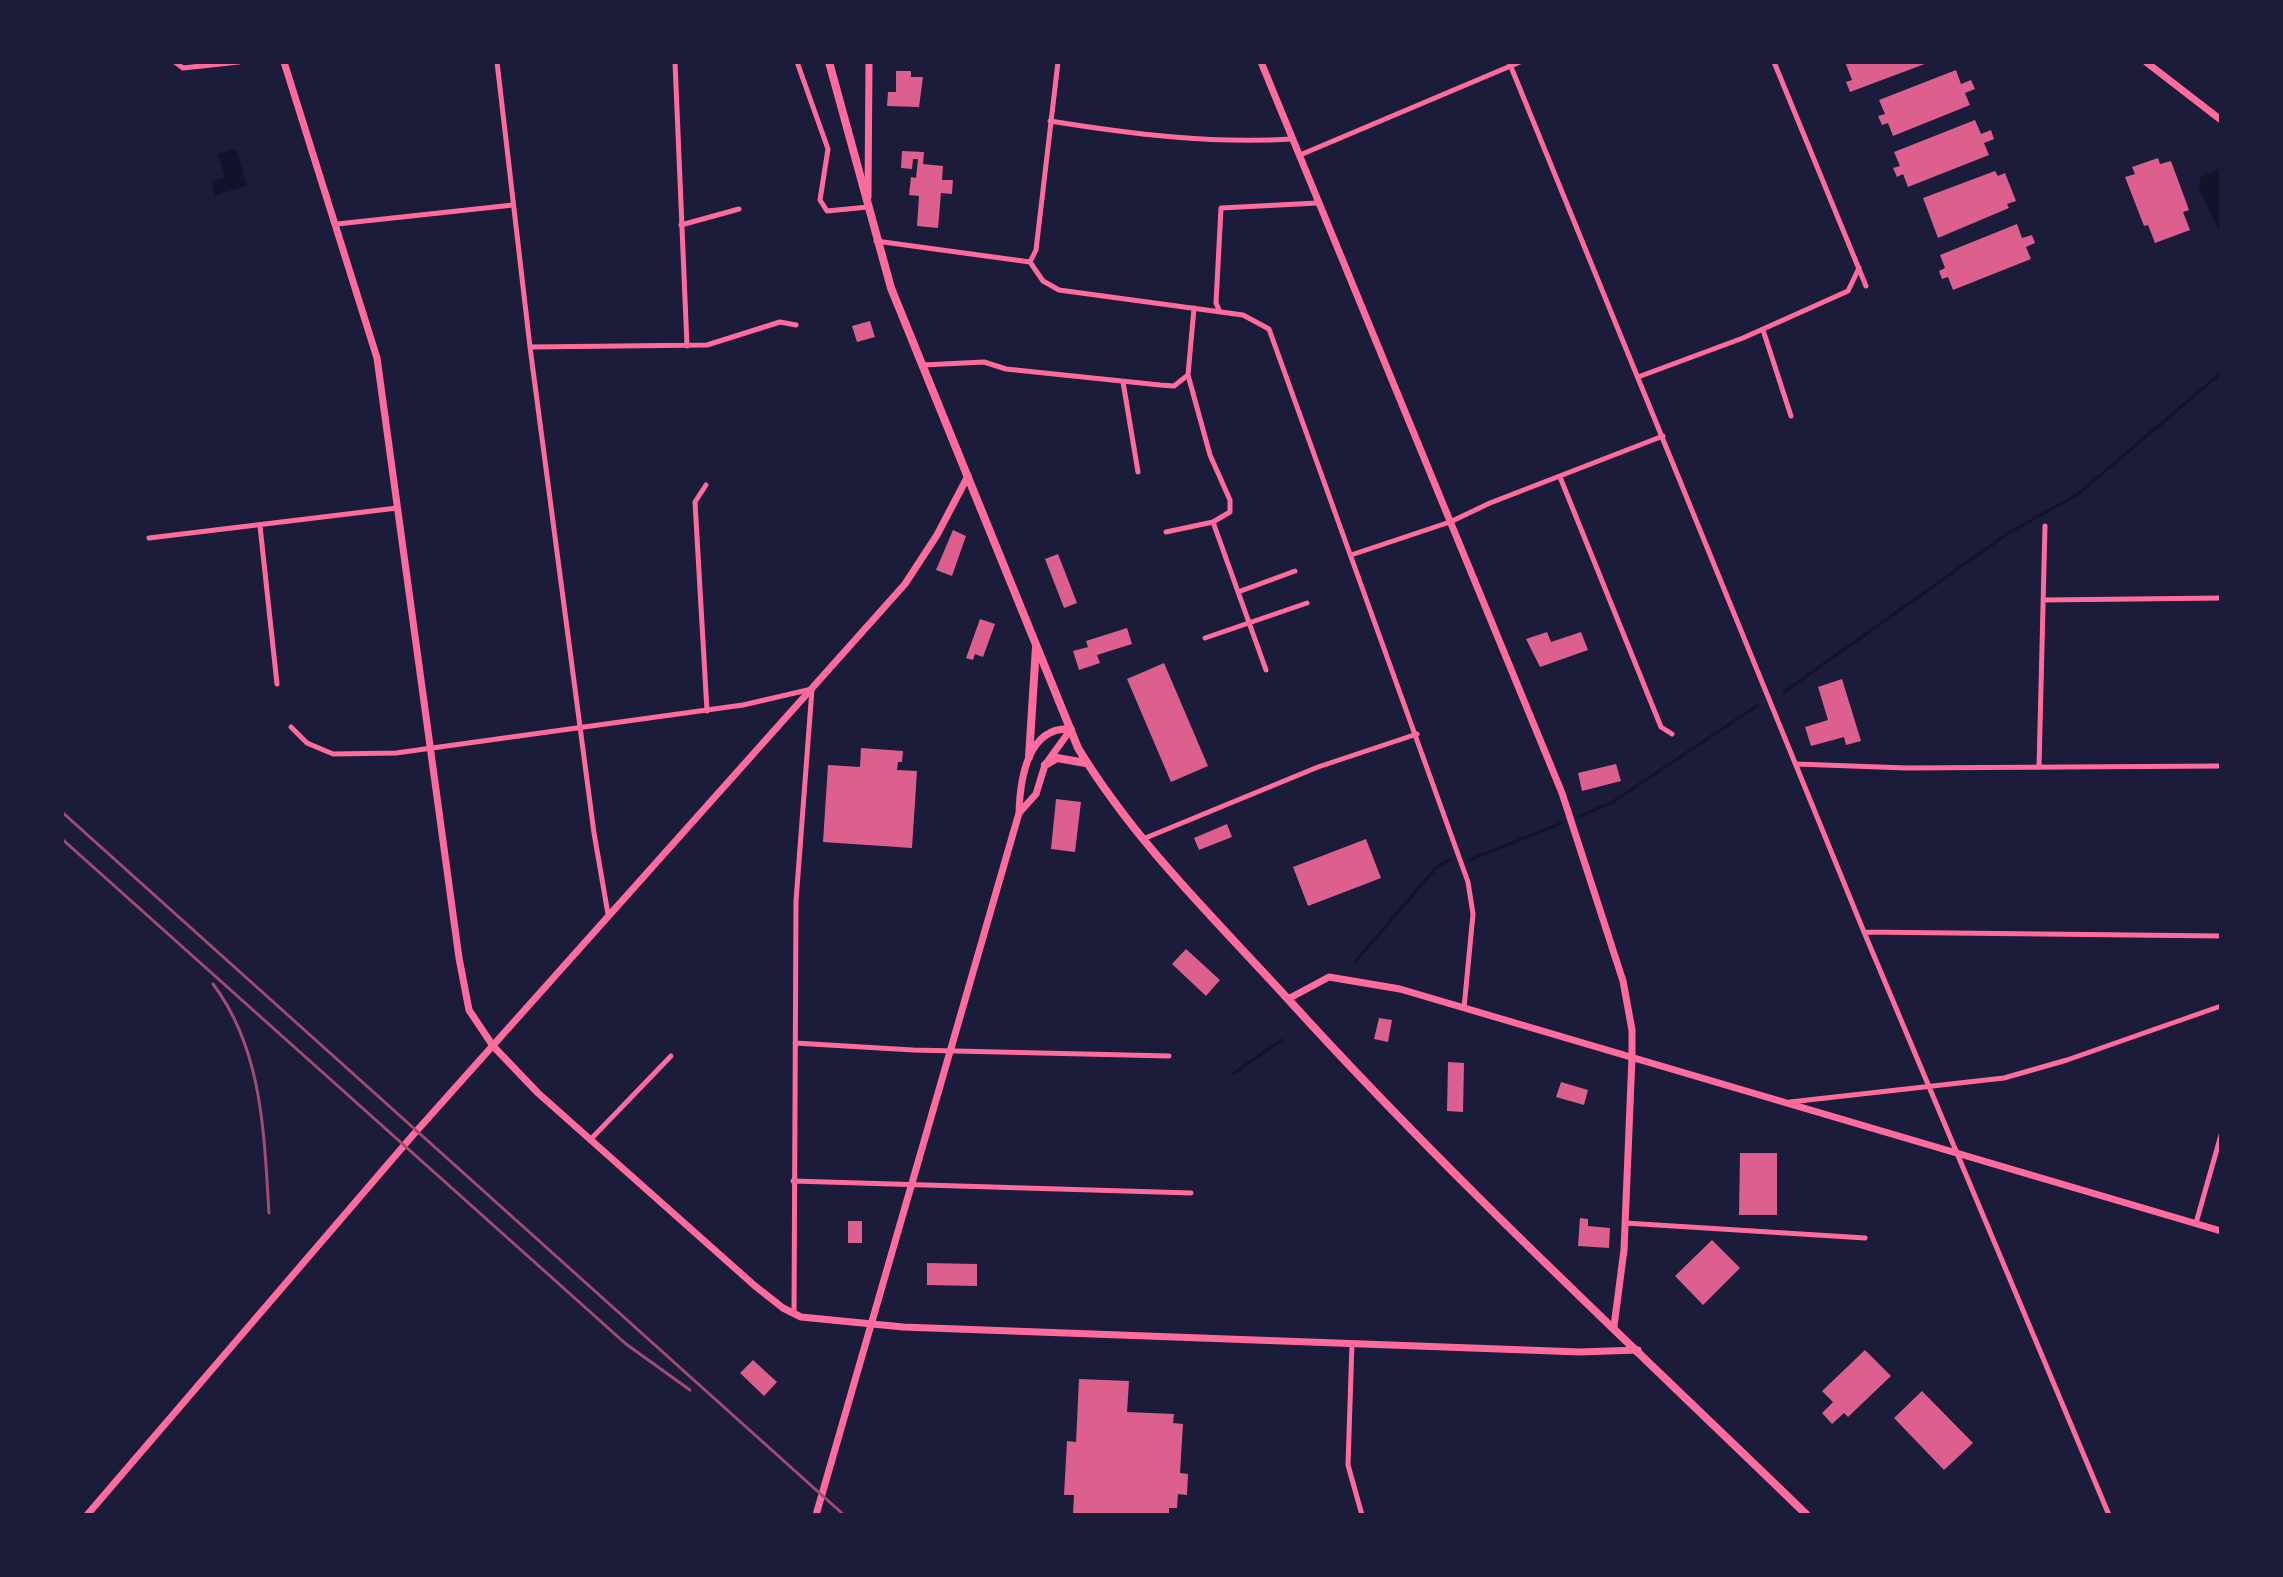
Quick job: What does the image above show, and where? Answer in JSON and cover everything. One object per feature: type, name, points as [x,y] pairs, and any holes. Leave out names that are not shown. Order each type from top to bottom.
[{"type":"main road","points":[[284,62],[377,358],[469,1010],[493,1046],[755,1286],[794,1314],[869,1323],[1580,1352],[1638,1350]]},
{"type":"main road","points":[[829,62],[891,288],[1088,764],[1142,839],[1396,1117],[1807,1515]]},
{"type":"main road","points":[[868,207],[869,62]]},
{"type":"main road","points":[[1261,62],[1574,829],[1623,981],[1632,1030],[1632,1057],[1625,1223],[1614,1326]]},
{"type":"main road","points":[[2146,62],[2221,120]]},
{"type":"main road","points":[[87,1515],[608,914],[905,584],[937,535],[968,476]]},
{"type":"main road","points":[[816,1515],[869,1323],[913,1185],[1019,813],[1019,793],[1029,757],[1037,642]]},
{"type":"main road","points":[[1029,757],[1043,734],[1054,728],[1071,729]]},
{"type":"main road","points":[[1019,813],[1036,794],[1045,765],[1071,729]]},
{"type":"main road","points":[[1045,765],[1057,758],[1088,764]]},
{"type":"main road","points":[[1288,999],[1329,977],[1400,989],[2221,1231]]},
{"type":"street","points":[[175,62],[183,68],[239,62]]},
{"type":"street","points":[[497,62],[530,347],[608,914]]},
{"type":"street","points":[[675,62],[687,346]]},
{"type":"street","points":[[797,62],[828,149],[828,167],[820,187],[820,200],[827,211],[868,207]]},
{"type":"street","points":[[1030,262],[1036,250],[1058,62]]},
{"type":"street","points":[[1299,156],[1509,64],[1520,62]]},
{"type":"street","points":[[1774,62],[1866,286]]},
{"type":"street","points":[[1509,64],[1864,932],[1932,1087],[2109,1515]]},
{"type":"street","points":[[1050,121],[1130,134],[1238,143],[1292,139]]},
{"type":"street","points":[[1220,313],[1216,303],[1221,208],[1317,203]]},
{"type":"street","points":[[337,224],[513,205]]},
{"type":"street","points":[[681,225],[739,209]]},
{"type":"street","points":[[876,241],[1030,262],[1043,281],[1059,290],[1253,318],[1272,335],[1464,870],[1472,906],[1472,951],[1464,1008]]},
{"type":"street","points":[[1638,377],[1763,330],[1848,291],[1859,268]]},
{"type":"street","points":[[1166,532],[1213,522],[1230,512],[1230,500],[1210,455],[1188,375],[1194,308]]},
{"type":"street","points":[[530,347],[687,346],[721,342],[780,322],[796,325]]},
{"type":"street","points":[[1763,330],[1791,416]]},
{"type":"street","points":[[922,365],[984,362],[1006,369],[1174,386],[1188,375]]},
{"type":"street","points":[[1123,382],[1138,472]]},
{"type":"street","points":[[1351,555],[1450,522],[1663,436]]},
{"type":"street","points":[[1560,477],[1661,727],[1672,734]]},
{"type":"street","points":[[706,485],[695,502],[707,711]]},
{"type":"street","points":[[149,538],[397,508]]},
{"type":"street","points":[[1213,522],[1266,670]]},
{"type":"street","points":[[260,526],[277,684]]},
{"type":"street","points":[[2039,767],[2045,526]]},
{"type":"street","points":[[1238,592],[1295,571]]},
{"type":"street","points":[[2044,600],[2221,598]]},
{"type":"street","points":[[1205,638],[1307,603]]},
{"type":"street","points":[[291,727],[307,743],[333,754],[431,750],[707,711],[812,689],[799,845],[794,1043],[794,1314]]},
{"type":"street","points":[[1142,839],[1318,767],[1417,734]]},
{"type":"street","points":[[1796,764],[2221,766]]},
{"type":"street","points":[[1864,932],[2221,936]]},
{"type":"street","points":[[1785,1103],[2004,1078],[2067,1060],[2221,1006]]},
{"type":"street","points":[[794,1043],[1169,1056]]},
{"type":"street","points":[[591,1139],[671,1056]]},
{"type":"street","points":[[2196,1223],[2221,1135]]},
{"type":"street","points":[[793,1181],[1191,1193]]},
{"type":"street","points":[[1625,1223],[1865,1238]]},
{"type":"street","points":[[1352,1343],[1348,1465],[1362,1515]]},
{"type":"shaded area","points":[[236,149],[247,186],[215,195],[211,182],[225,177],[218,154]]},
{"type":"shaded area","points":[[2221,168],[2219,231],[2198,187],[2201,177]]},
{"type":"building","points":[[1845,62],[1930,62],[1850,92],[1846,82],[1852,80]]},
{"type":"building","points":[[1956,70],[1961,84],[1971,80],[1975,89],[1965,93],[1970,105],[1893,136],[1888,123],[1882,125],[1878,116],[1885,114],[1879,100]]},
{"type":"building","points":[[896,71],[911,71],[911,77],[923,77],[919,107],[887,106],[888,92],[896,92]]},
{"type":"building","points":[[1975,120],[1981,134],[1991,130],[1994,139],[1984,143],[1989,155],[1908,187],[1903,174],[1897,177],[1893,168],[1900,166],[1894,152]]},
{"type":"building","points":[[902,151],[924,152],[923,164],[943,166],[942,180],[953,180],[952,194],[941,193],[938,228],[917,226],[919,196],[909,195],[911,177],[916,178],[918,159],[913,159],[912,169],[901,168]]},
{"type":"building","points":[[2158,158],[2160,164],[2171,161],[2189,210],[2183,212],[2190,230],[2155,243],[2148,225],[2144,226],[2125,177],[2135,174],[2132,167]]},
{"type":"building","points":[[1995,171],[1998,176],[2005,173],[2016,201],[2007,204],[2009,208],[1938,238],[1923,198]]},
{"type":"building","points":[[2017,224],[2022,238],[2032,235],[2035,243],[2026,247],[2031,259],[1953,290],[1948,277],[1942,279],[1939,271],[1945,268],[1940,255]]},
{"type":"building","points":[[870,321],[875,337],[857,342],[852,326]]},
{"type":"building","points":[[953,530],[966,536],[952,576],[936,570]]},
{"type":"building","points":[[1058,554],[1077,603],[1064,608],[1045,559]]},
{"type":"building","points":[[980,619],[995,624],[983,657],[975,654],[973,660],[966,658]]},
{"type":"building","points":[[1127,628],[1132,644],[1097,655],[1100,663],[1079,670],[1073,651],[1088,647],[1086,641]]},
{"type":"building","points":[[1547,632],[1551,642],[1581,632],[1588,650],[1540,667],[1526,639]]},
{"type":"building","points":[[1164,663],[1208,766],[1171,782],[1127,679]]},
{"type":"building","points":[[1842,679],[1861,741],[1846,745],[1844,737],[1811,746],[1805,727],[1828,720],[1818,687]]},
{"type":"building","points":[[861,748],[903,751],[897,770],[917,771],[912,848],[823,842],[828,765],[860,767]]},
{"type":"building","points":[[1616,764],[1621,781],[1582,791],[1578,773]]},
{"type":"building","points":[[1056,799],[1081,802],[1075,852],[1051,849]]},
{"type":"building","points":[[1227,824],[1232,837],[1199,850],[1194,838]]},
{"type":"building","points":[[1366,839],[1381,878],[1308,906],[1293,867]]},
{"type":"building","points":[[1186,949],[1220,980],[1206,996],[1172,964]]},
{"type":"building","points":[[1379,1018],[1392,1020],[1388,1042],[1374,1039]]},
{"type":"building","points":[[1448,1062],[1464,1063],[1463,1112],[1447,1111]]},
{"type":"building","points":[[1561,1082],[1588,1090],[1584,1105],[1556,1097]]},
{"type":"building","points":[[1740,1153],[1777,1153],[1777,1215],[1739,1215]]},
{"type":"building","points":[[1580,1218],[1588,1219],[1588,1226],[1610,1228],[1609,1248],[1578,1246]]},
{"type":"building","points":[[848,1221],[862,1221],[862,1243],[848,1243]]},
{"type":"building","points":[[1712,1240],[1740,1268],[1703,1305],[1675,1276]]},
{"type":"building","points":[[927,1263],[977,1264],[977,1286],[927,1285]]},
{"type":"building","points":[[1865,1350],[1891,1376],[1848,1417],[1844,1413],[1832,1424],[1822,1413],[1833,1402],[1822,1391]]},
{"type":"building","points":[[753,1360],[777,1382],[764,1396],[740,1373]]},
{"type":"building","points":[[1079,1379],[1129,1381],[1127,1412],[1174,1414],[1173,1423],[1183,1424],[1180,1473],[1188,1474],[1187,1495],[1178,1494],[1177,1508],[1169,1508],[1169,1515],[1073,1514],[1074,1495],[1064,1495],[1067,1441],[1076,1442]]},
{"type":"building","points":[[1922,1391],[1973,1443],[1944,1470],[1894,1418]]},
{"type":"waterway","points":[[1784,692],[2007,534],[2078,494],[2221,373]]},
{"type":"waterway","points":[[1580,816],[1611,803],[1758,705]]},
{"type":"waterway","points":[[1469,860],[1562,823]]},
{"type":"waterway","points":[[1355,962],[1436,868],[1451,859]]},
{"type":"waterway","points":[[1234,1073],[1282,1040]]},
{"type":"railway","points":[[62,812],[844,1515]]},
{"type":"railway","points":[[62,839],[626,1344],[690,1390]]},
{"type":"railway","points":[[213,984],[230,1010],[251,1065],[262,1124],[269,1213]]}]
